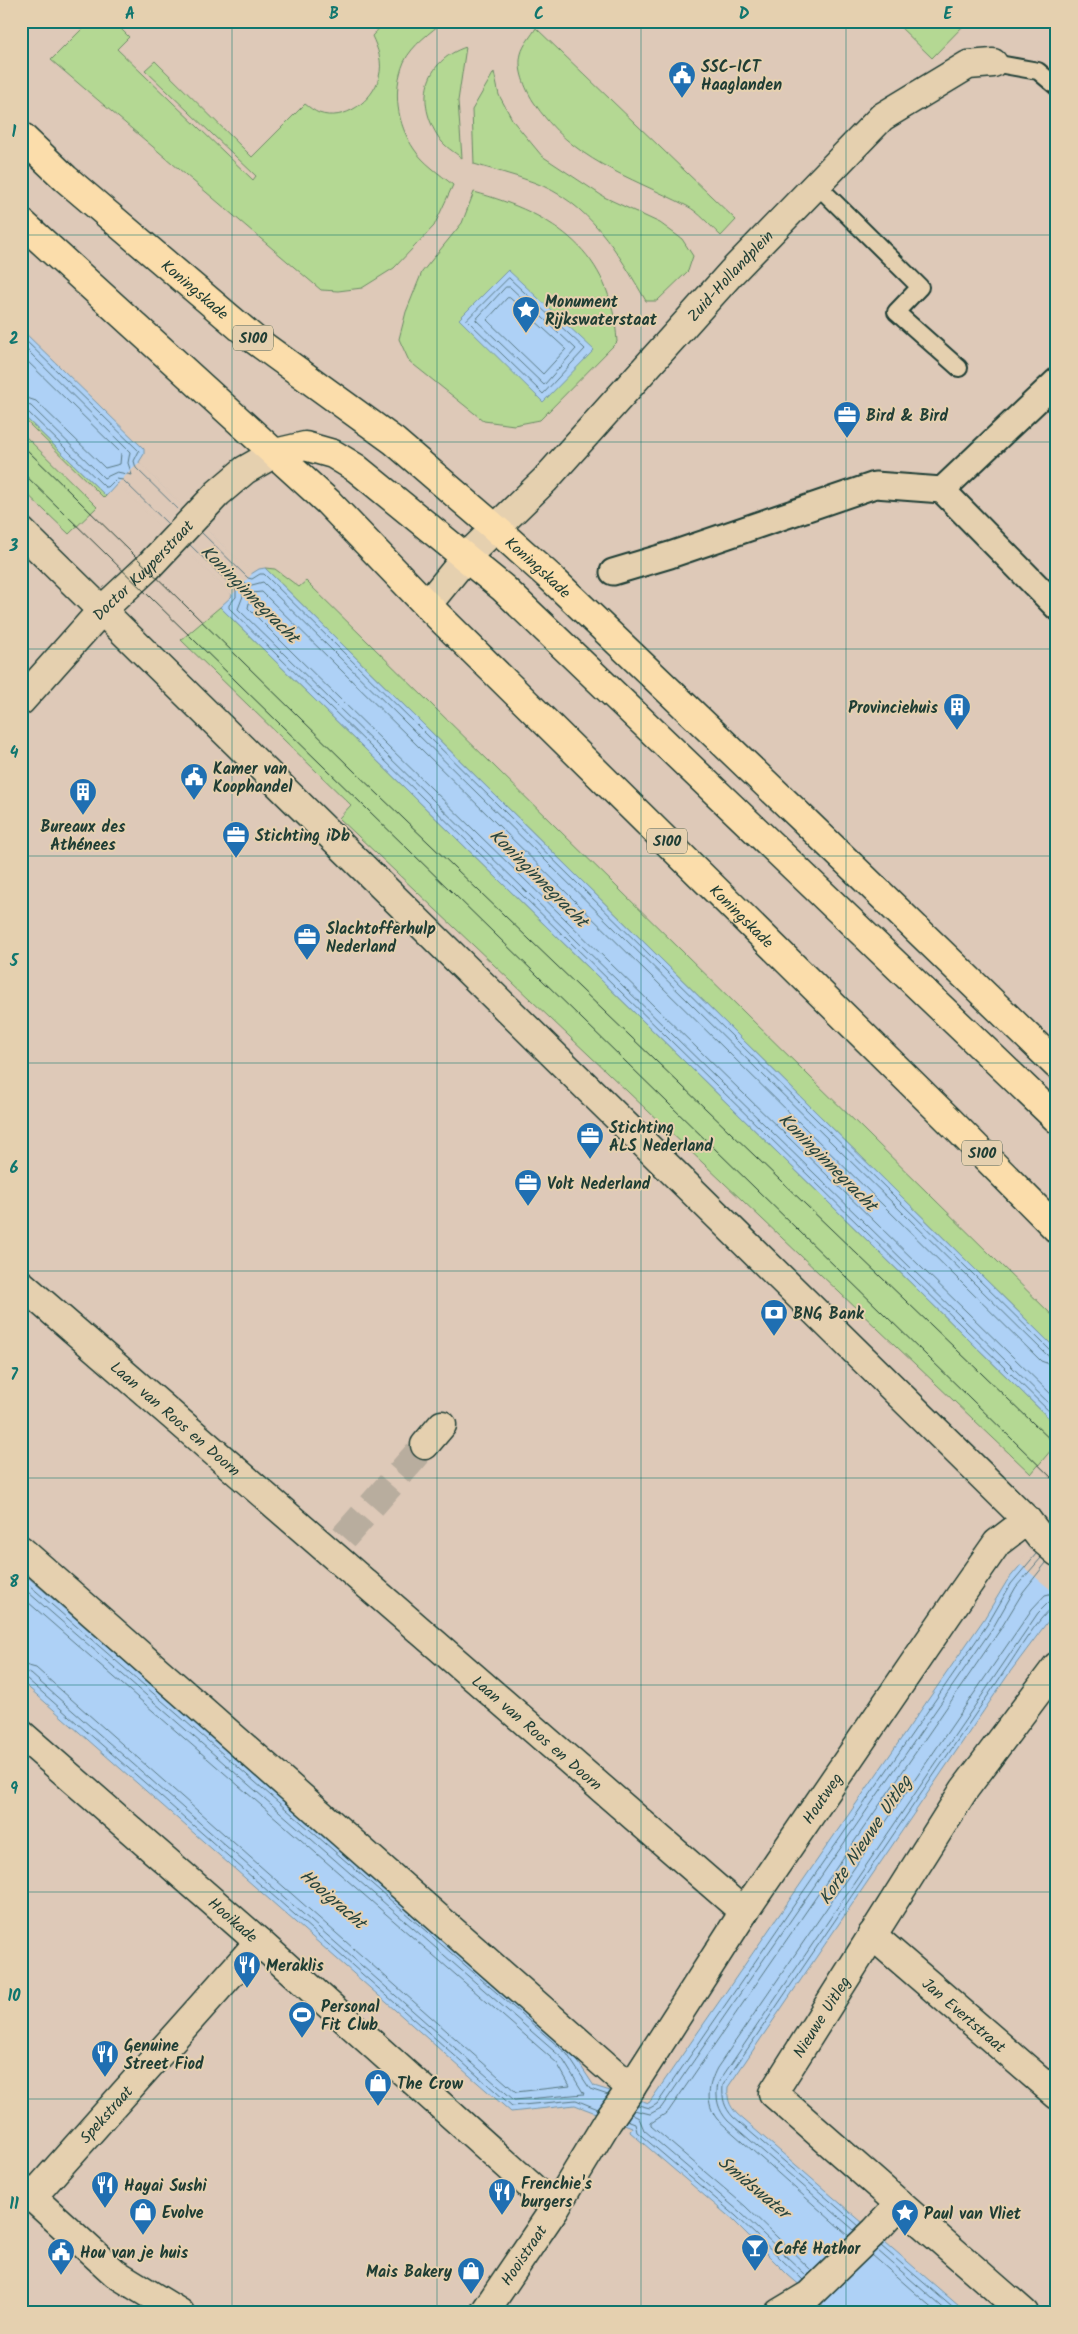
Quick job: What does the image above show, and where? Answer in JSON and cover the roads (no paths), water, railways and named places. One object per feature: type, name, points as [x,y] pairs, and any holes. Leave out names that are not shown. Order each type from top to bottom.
[{"type":"main road","name":"Koningskade","points":[[21,136],[66,179],[255,340],[394,441],[494,527],[587,612],[1045,1045],[1057,1065]]},
{"type":"main road","name":"Koningskade","points":[[21,222],[328,502],[427,605],[913,1084],[1057,1229]]},
{"type":"main road","points":[[275,453],[306,446],[333,454],[356,468],[467,556],[503,588],[1057,1120]]},
{"type":"street","name":"Zuid-Hollandplein","points":[[494,527],[545,480],[731,273],[815,183],[882,117],[968,65],[993,63]]},
{"type":"street","points":[[942,490],[1057,381]]},
{"type":"street","name":"Doctor Kuyperstraat","points":[[21,701],[102,610],[175,540],[218,493],[245,470],[275,453]]},
{"type":"street","points":[[613,572],[670,555],[875,485],[942,490],[1057,607]]},
{"type":"street","name":"Koningskade","points":[[427,605],[467,556],[494,527]]},
{"type":"street","points":[[21,531],[1041,1536]]},
{"type":"street","name":"Laan van Roos en Doorn","points":[[21,1284],[337,1545],[744,1912]]},
{"type":"street","name":"Houtweg","points":[[630,2090],[744,1912],[997,1543],[1041,1536]]},
{"type":"street","points":[[21,1550],[630,2090]]},
{"type":"street","name":"Nieuwe Uitleg","points":[[1024,2313],[773,2093],[964,1790],[1057,1666]]},
{"type":"street","name":"Hooikade","points":[[21,1734],[259,1942],[555,2208]]},
{"type":"street","name":"Jan Evertstraat","points":[[872,1935],[1057,2095]]},
{"type":"street","name":"Spekstraat","points":[[27,2192],[259,1942]]},
{"type":"street","name":"Hooistraat","points":[[484,2313],[555,2208],[608,2121],[630,2090]]},
{"type":"street","points":[[27,2192],[115,2273],[180,2313]]},
{"type":"street","points":[[784,2311],[808,2295],[876,2232],[899,2205]]},
{"type":"lane","points":[[993,63],[1038,71],[1057,87]]},
{"type":"lane","points":[[815,183],[920,287],[896,312],[959,368]]},
{"type":"water","name":"Monument Rijkswaterstaat","points":[[508,270],[594,350],[543,402],[459,319]]},
{"type":"water","name":"Koninginnegracht","points":[[21,329],[144,449],[144,454],[139,462],[140,465],[251,574],[265,568],[1057,1350],[1057,1426],[220,607],[232,596],[231,593],[121,484],[118,483],[106,496],[21,413]]},
{"type":"water","points":[[1057,1522],[1057,1609],[1010,1672],[728,2087],[729,2102],[737,2114],[967,2313],[832,2313],[788,2275],[733,2220],[630,2132],[632,2127],[575,2105],[511,2112],[21,1681],[21,1571],[571,2051],[594,2086],[649,2103],[984,1619],[1007,1581]]},
{"type":"tunnel","points":[[344,1537],[425,1445]]},
{"type":"tram line","points":[[21,444],[354,771],[1057,1446]]},
{"type":"tram line","points":[[21,471],[1057,1483]]},
{"type":"place","name":"SSC-ICT Haaglanden","points":[[682,99]]},
{"type":"place","name":"Monument Rijkswaterstaat","points":[[526,334]]},
{"type":"place","name":"Bird & Bird","points":[[847,439]]},
{"type":"place","name":"Provinciehuis","points":[[957,731]]},
{"type":"place","name":"Kamer van Koophandel","points":[[194,801]]},
{"type":"place","name":"Bureaux des Athénees","points":[[83,816]]},
{"type":"place","name":"Stichting iDb","points":[[236,859]]},
{"type":"place","name":"Slachtofferhulp Nederland","points":[[307,961]]},
{"type":"place","name":"Stichting ALS Nederland","points":[[590,1160]]},
{"type":"place","name":"Volt Nederland","points":[[528,1207]]},
{"type":"place","name":"BNG Bank","points":[[774,1337]]},
{"type":"place","name":"Meraklis","points":[[247,1989]]},
{"type":"place","name":"Personal Fit Club","points":[[302,2039]]},
{"type":"place","name":"Genuine Street Fiod","points":[[105,2078]]},
{"type":"place","name":"The Crow","points":[[378,2107]]},
{"type":"place","name":"Hayai Sushi","points":[[105,2209]]},
{"type":"place","name":"Frenchie's burgers","points":[[502,2216]]},
{"type":"place","name":"Evolve","points":[[143,2236]]},
{"type":"place","name":"Paul van Vliet","points":[[905,2237]]},
{"type":"place","name":"Café Hathor","points":[[755,2272]]},
{"type":"place","name":"Hou van je huis","points":[[61,2276]]},
{"type":"place","name":"Mais Bakery","points":[[471,2295]]},
{"type":"water label","name":"Korte Nieuwe Uitleg","points":[[865,1840]]},
{"type":"water label","name":"Hooigracht","points":[[333,1899]]},
{"type":"water label","name":"Smidswater","points":[[754,2187]]}]
